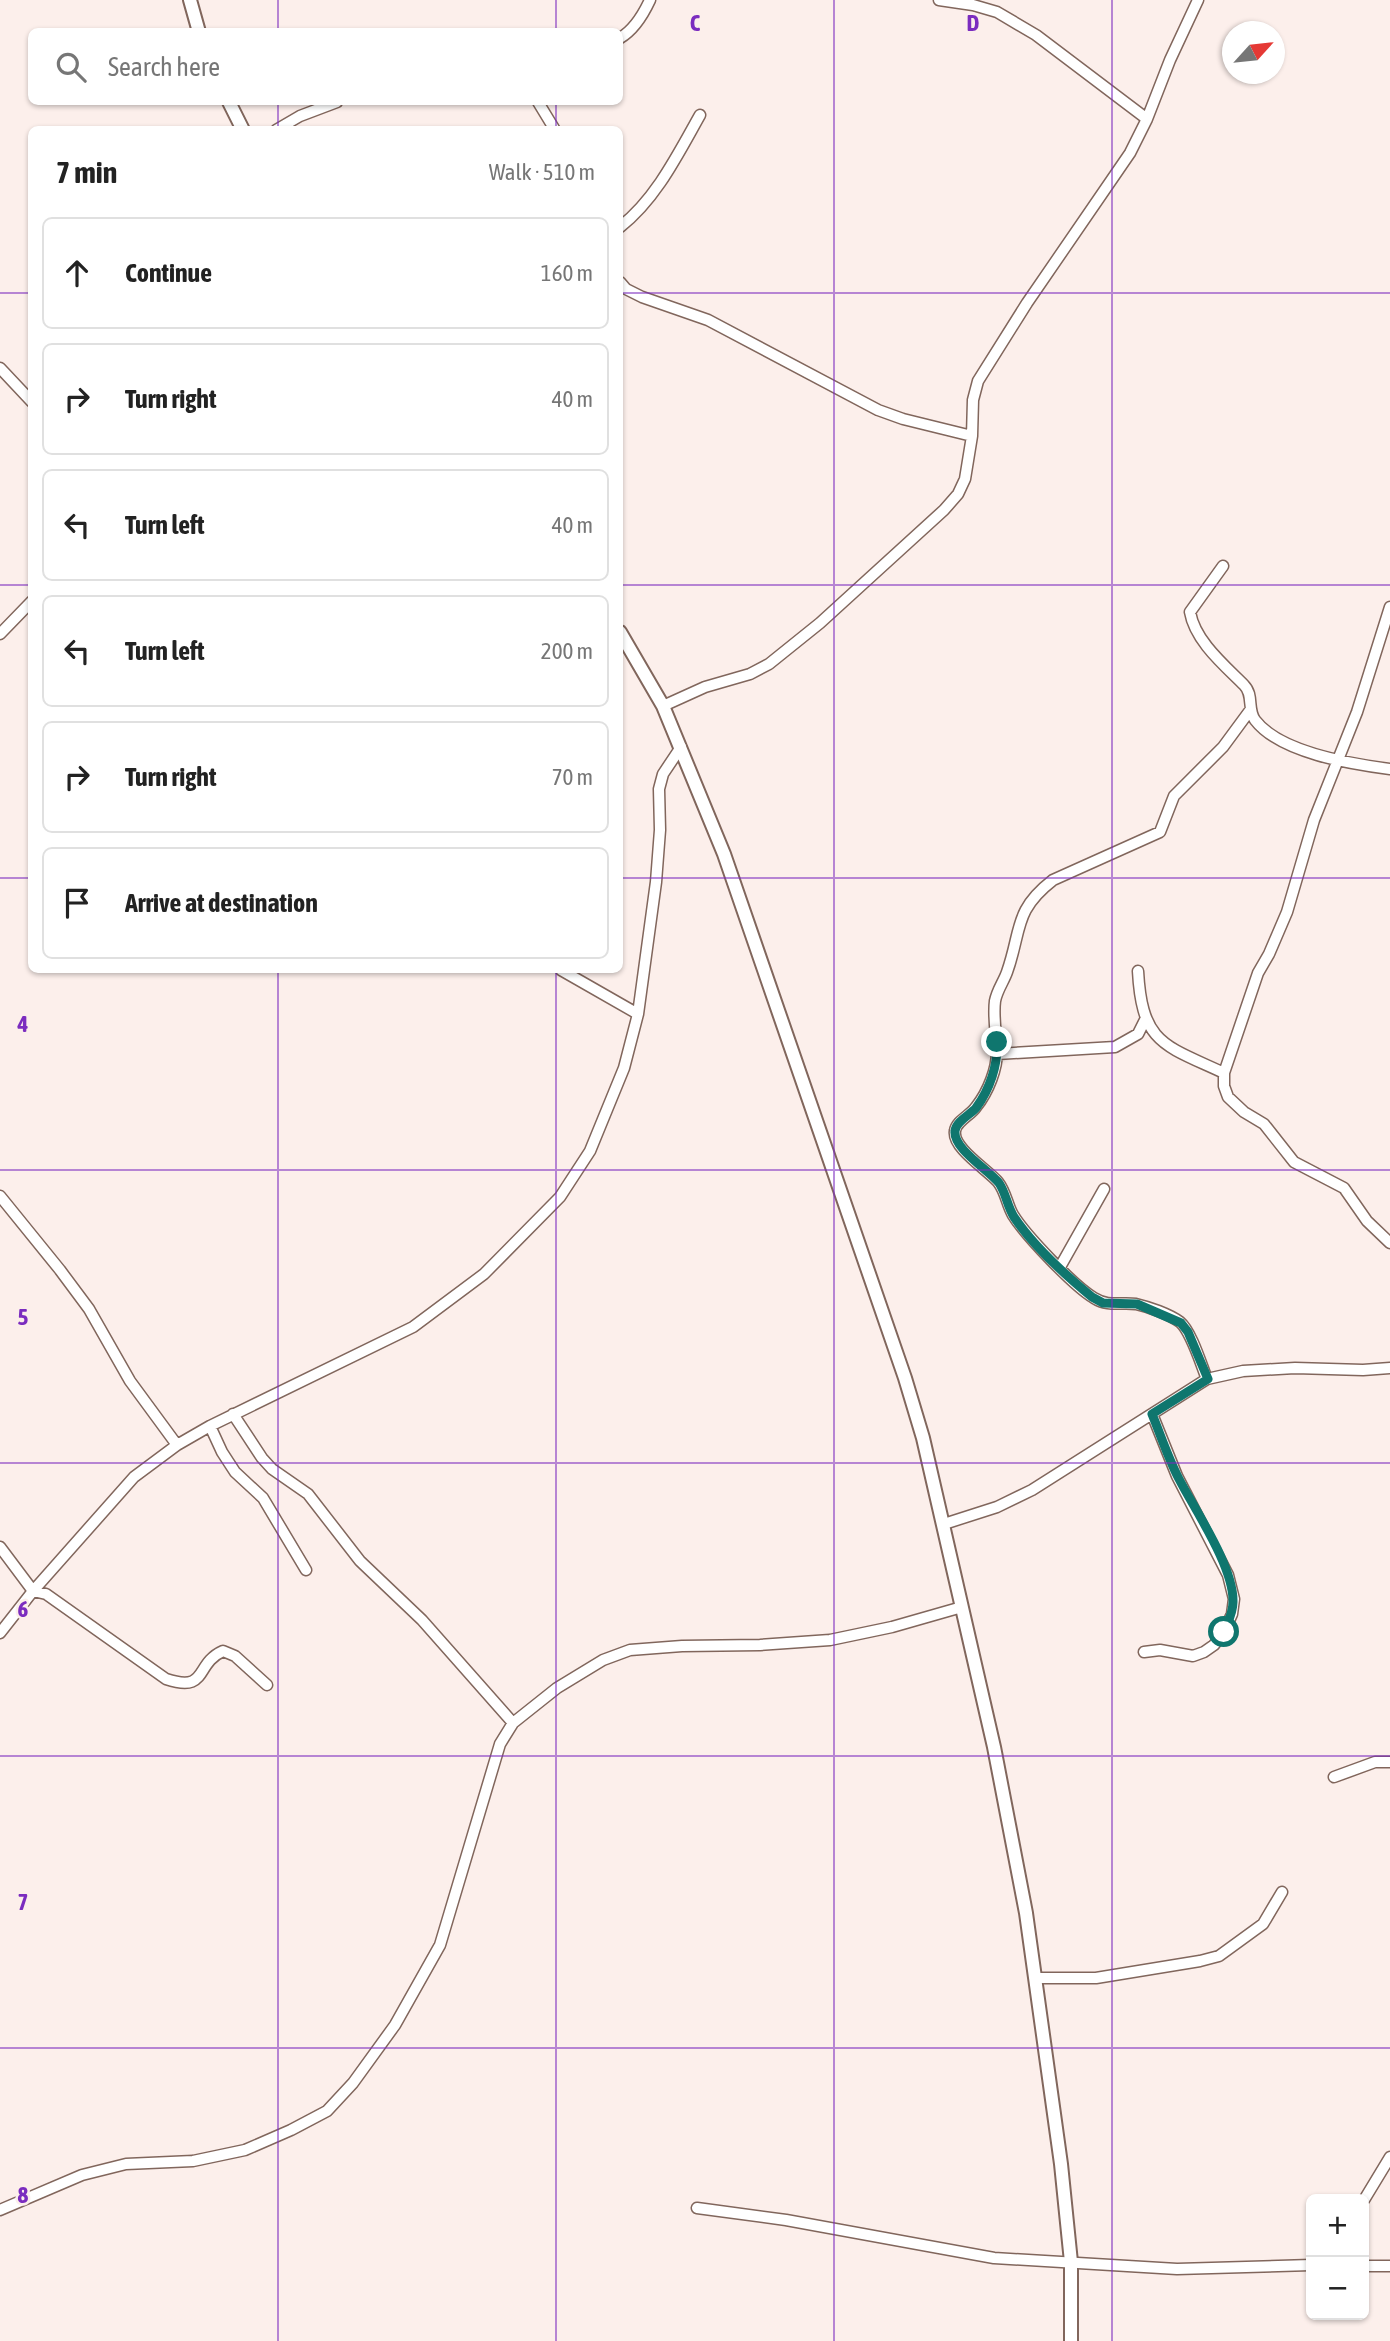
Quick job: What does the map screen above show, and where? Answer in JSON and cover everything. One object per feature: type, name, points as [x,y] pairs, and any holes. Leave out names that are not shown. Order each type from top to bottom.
[{"type":"main road","points":[[190,0],[198,28]]},
{"type":"main road","points":[[230,105],[241,126]]},
{"type":"main road","points":[[623,637],[663,706],[751,927],[923,1438],[1010,1821],[1037,1979],[1071,2262],[1071,2341]]},
{"type":"street","points":[[623,36],[637,23],[650,0]]},
{"type":"street","points":[[939,0],[997,12],[1036,34],[1147,119]]},
{"type":"street","points":[[663,706],[705,687],[750,674],[769,664],[820,623],[944,510],[958,494],[965,479],[972,436],[973,400],[978,381],[1130,153],[1198,0]]},
{"type":"street","points":[[283,126],[329,105]]},
{"type":"street","points":[[540,105],[553,126]]},
{"type":"street","points":[[623,225],[663,179],[700,115]]},
{"type":"street","points":[[623,286],[642,297],[708,320],[878,410],[972,436]]},
{"type":"street","points":[[0,368],[28,398]]},
{"type":"street","points":[[1223,566],[1190,612],[1192,623],[1223,666],[1247,688],[1254,719],[1281,740],[1338,760],[1390,769]]},
{"type":"street","points":[[0,634],[28,605]]},
{"type":"street","points":[[1390,607],[1357,712],[1314,820],[1287,912],[1258,973],[1224,1073],[1223,1086],[1228,1097],[1270,1130],[1294,1162],[1344,1188],[1367,1221],[1390,1243]]},
{"type":"street","points":[[1208,1379],[1188,1332],[1181,1323],[1137,1304],[1103,1303],[1077,1284],[1019,1224],[1000,1184],[979,1166],[957,1140],[955,1131],[975,1108],[993,1072],[997,1054],[997,993],[1008,970],[1018,923],[1027,907],[1040,890],[1053,880],[1160,832],[1174,796],[1223,747],[1251,709]]},
{"type":"street","points":[[0,1633],[33,1591],[135,1477],[177,1445],[210,1426],[413,1327],[484,1274],[560,1197],[590,1151],[624,1068],[638,1014],[656,882],[660,830],[659,789],[663,774],[681,747]]},
{"type":"street","points":[[1138,971],[1140,1002],[1145,1020],[1156,1037],[1175,1050],[1224,1073]]},
{"type":"street","points":[[566,973],[638,1014]]},
{"type":"street","points":[[997,1054],[1115,1047],[1138,1034],[1145,1020]]},
{"type":"street","points":[[1060,1267],[1104,1189]]},
{"type":"street","points":[[0,1196],[89,1309],[130,1381],[177,1445]]},
{"type":"street","points":[[944,1524],[997,1507],[1032,1490],[1208,1379],[1242,1371],[1390,1368]]},
{"type":"street","points":[[233,1414],[262,1458],[272,1469],[308,1494],[360,1560],[422,1620],[513,1723]]},
{"type":"street","points":[[1144,1652],[1160,1650],[1193,1656],[1204,1652],[1214,1645],[1224,1632],[1232,1614],[1234,1599],[1224,1566],[1177,1476],[1152,1414]]},
{"type":"street","points":[[210,1426],[235,1472],[263,1497],[306,1570]]},
{"type":"street","points":[[0,1547],[33,1591],[46,1594],[166,1679],[189,1684],[196,1680],[216,1654],[223,1651],[235,1656],[267,1685]]},
{"type":"street","points":[[0,2210],[82,2175],[126,2164],[193,2161],[245,2150],[327,2111],[353,2084],[395,2025],[440,1945],[500,1744],[513,1723],[568,1681],[603,1660],[630,1650],[830,1640],[892,1627],[962,1607]]},
{"type":"street","points":[[1334,1777],[1375,1762],[1390,1762]]},
{"type":"street","points":[[1037,1979],[1096,1979],[1219,1956],[1263,1924],[1274,1910],[1282,1892]]},
{"type":"street","points":[[1368,2194],[1390,2157]]},
{"type":"street","points":[[697,2208],[786,2220],[994,2258],[1177,2269],[1306,2265]]},
{"type":"street","points":[[1369,2266],[1390,2266]]},
{"type":"route","points":[[997,1042],[997,1054],[989,1085],[975,1108],[958,1125],[955,1131],[957,1140],[979,1166],[1000,1184],[1011,1212],[1031,1238],[1092,1297],[1103,1303],[1137,1304],[1181,1323],[1188,1332],[1208,1379],[1189,1388],[1152,1414],[1177,1476],[1228,1575],[1234,1599],[1232,1614],[1224,1632]]}]
